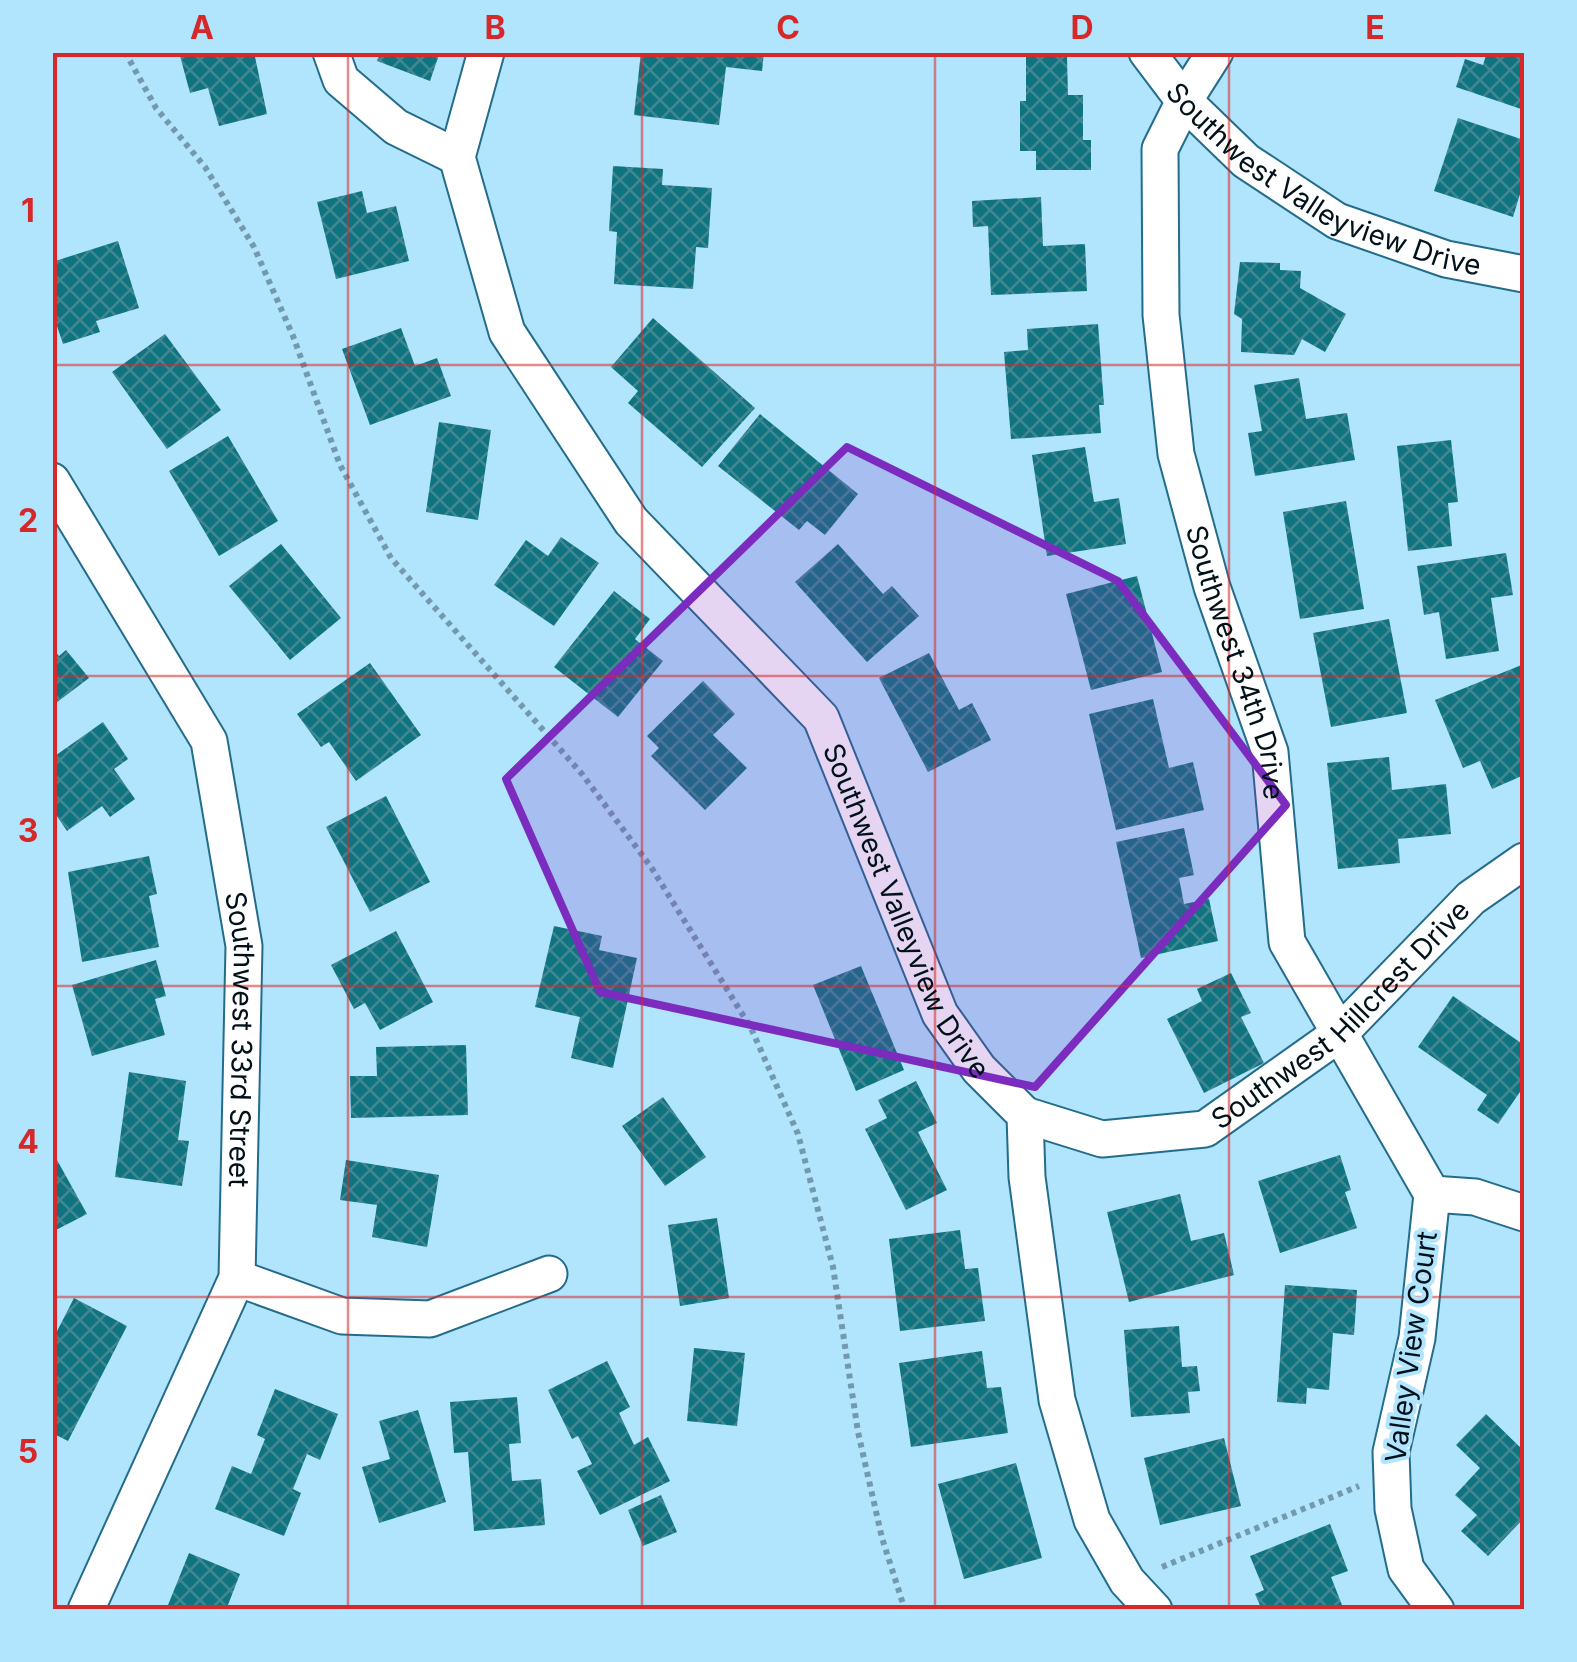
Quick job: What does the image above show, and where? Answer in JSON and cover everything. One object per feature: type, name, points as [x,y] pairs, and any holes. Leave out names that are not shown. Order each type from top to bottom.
[{"type":"street","points":[[331,52],[341,80],[396,127],[457,157],[486,52]]},
{"type":"street","name":"Southwest Valleyview Drive","points":[[1147,52],[1184,101],[1246,161],[1337,221],[1446,259],[1524,274]]},
{"type":"street","name":"Southwest 34th Drive","points":[[1216,52],[1184,101],[1160,149],[1161,315],[1176,454],[1212,587],[1270,752],[1287,942],[1432,1194]]},
{"type":"street","name":"Southwest Valleyview Drive","points":[[457,157],[507,332],[631,520],[822,718],[940,1014],[979,1069],[1025,1115]]},
{"type":"street","name":"Southwest 33rd Street","points":[[52,482],[210,741],[244,946],[236,1278],[86,1610]]},
{"type":"street","name":"Southwest Hillcrest Drive","points":[[1025,1115],[1102,1139],[1205,1129],[1339,1034],[1471,898],[1524,861]]},
{"type":"street","points":[[1025,1115],[1028,1177],[1057,1400],[1092,1520],[1127,1581],[1154,1610]]},
{"type":"street","points":[[1432,1194],[1475,1197],[1524,1213]]},
{"type":"street","name":"Valley View Court","points":[[1432,1194],[1417,1338],[1391,1452],[1393,1509],[1406,1569],[1436,1610]]},
{"type":"street","points":[[236,1278],[342,1316],[430,1319],[550,1274]]},
{"type":"path","points":[[125,52],[156,108],[205,167],[254,246],[293,336],[340,465],[392,558],[582,774],[651,867],[751,1028],[798,1134],[832,1267],[858,1432],[882,1538],[905,1610]]},
{"type":"path","points":[[1127,1581],[1392,1472]]},
{"type":"highlighted area","points":[[847,447],[1118,581],[1286,805],[1035,1087],[600,992],[506,779]]},
{"type":"building","points":[[179,52],[254,52],[267,114],[219,126],[208,88],[190,93]]},
{"type":"building","points":[[380,52],[440,52],[430,81],[377,61]]},
{"type":"building","points":[[641,52],[764,52],[762,71],[726,67],[719,125],[634,115]]},
{"type":"building","points":[[1487,52],[1524,52],[1524,110],[1456,87],[1465,59],[1483,65]]},
{"type":"building","points":[[1026,57],[1067,57],[1068,95],[1083,95],[1083,140],[1091,140],[1091,170],[1036,170],[1036,151],[1020,151],[1020,101],[1026,101]]},
{"type":"building","points":[[1458,118],[1524,140],[1524,181],[1513,217],[1434,191]]},
{"type":"building","points":[[613,166],[663,169],[662,185],[712,188],[708,248],[696,247],[693,289],[614,284],[617,232],[609,231]]},
{"type":"building","points":[[362,191],[367,213],[396,206],[409,261],[336,279],[317,202]]},
{"type":"building","points":[[1041,197],[1043,246],[1085,244],[1087,291],[991,295],[988,226],[973,227],[972,201]]},
{"type":"building","points":[[118,241],[139,308],[96,321],[100,332],[63,344],[52,311],[52,262]]},
{"type":"building","points":[[1240,262],[1280,263],[1280,270],[1301,271],[1300,288],[1346,314],[1325,352],[1302,339],[1294,355],[1241,352],[1242,319],[1234,314]]},
{"type":"building","points":[[653,318],[755,408],[702,467],[628,403],[638,391],[611,367]]},
{"type":"building","points":[[1098,324],[1104,405],[1099,405],[1101,433],[1011,439],[1004,352],[1028,350],[1027,329]]},
{"type":"building","points":[[401,328],[415,366],[437,358],[451,396],[370,425],[342,349]]},
{"type":"building","points":[[165,334],[221,410],[167,449],[112,372]]},
{"type":"building","points":[[1299,378],[1306,419],[1347,413],[1355,460],[1255,476],[1248,433],[1262,431],[1254,385]]},
{"type":"building","points":[[760,414],[858,494],[825,535],[807,521],[799,530],[718,466]]},
{"type":"building","points":[[439,422],[491,430],[478,520],[426,512]]},
{"type":"building","points":[[228,436],[278,521],[219,556],[169,471]]},
{"type":"building","points":[[1451,440],[1458,502],[1448,503],[1452,546],[1408,551],[1397,446]]},
{"type":"building","points":[[1085,447],[1094,502],[1119,498],[1126,544],[1047,556],[1032,455]]},
{"type":"building","points":[[1346,501],[1364,609],[1300,619],[1283,512]]},
{"type":"building","points":[[561,537],[599,563],[554,626],[494,585],[526,540],[548,556]]},
{"type":"building","points":[[281,544],[341,618],[290,660],[229,586]]},
{"type":"building","points":[[838,544],[883,594],[892,586],[919,616],[867,662],[795,582]]},
{"type":"building","points":[[1506,553],[1513,595],[1491,598],[1499,651],[1446,659],[1439,612],[1424,615],[1417,566]]},
{"type":"building","points":[[1137,576],[1162,672],[1091,690],[1066,594]]},
{"type":"building","points":[[614,591],[650,619],[635,639],[663,661],[618,717],[554,667]]},
{"type":"building","points":[[1389,619],[1407,713],[1331,727],[1313,633]]},
{"type":"building","points":[[52,648],[59,656],[66,650],[89,678],[52,706]]},
{"type":"building","points":[[929,653],[959,710],[972,703],[991,740],[928,772],[879,678]]},
{"type":"building","points":[[370,663],[421,735],[356,781],[329,742],[321,747],[297,714]]},
{"type":"building","points":[[1524,664],[1524,775],[1492,789],[1480,761],[1463,768],[1435,700]]},
{"type":"building","points":[[703,681],[735,714],[713,735],[747,768],[705,810],[651,756],[659,748],[647,736]]},
{"type":"building","points":[[1153,699],[1169,768],[1193,762],[1204,810],[1116,830],[1089,714]]},
{"type":"building","points":[[103,722],[128,759],[114,769],[135,799],[110,817],[102,806],[67,831],[52,809],[52,758]]},
{"type":"building","points":[[1389,757],[1392,790],[1446,784],[1451,834],[1398,839],[1400,863],[1338,869],[1327,763]]},
{"type":"building","points":[[386,796],[430,882],[370,912],[326,827]]},
{"type":"building","points":[[1184,828],[1194,875],[1179,878],[1184,904],[1209,899],[1218,941],[1141,958],[1116,842]]},
{"type":"building","points":[[149,856],[157,894],[149,896],[159,947],[82,962],[68,872]]},
{"type":"building","points":[[554,926],[602,936],[599,950],[637,958],[613,1068],[571,1058],[580,1017],[535,1007]]},
{"type":"building","points":[[396,931],[433,1002],[380,1030],[365,1003],[354,1009],[331,965]]},
{"type":"building","points":[[156,960],[166,996],[155,999],[165,1035],[92,1056],[72,985]]},
{"type":"building","points":[[861,966],[904,1070],[856,1091],[813,985]]},
{"type":"building","points":[[1231,973],[1251,1013],[1241,1017],[1264,1063],[1204,1093],[1167,1019],[1202,1001],[1197,989]]},
{"type":"building","points":[[1453,996],[1524,1045],[1524,1086],[1498,1124],[1477,1110],[1487,1095],[1418,1047]]},
{"type":"building","points":[[466,1045],[468,1115],[351,1118],[350,1076],[377,1076],[376,1047]]},
{"type":"building","points":[[129,1072],[186,1081],[178,1140],[189,1141],[182,1186],[115,1177]]},
{"type":"building","points":[[916,1081],[937,1123],[918,1132],[947,1190],[906,1210],[865,1129],[887,1118],[878,1100]]},
{"type":"building","points":[[663,1097],[706,1157],[665,1186],[622,1126]]},
{"type":"building","points":[[52,1151],[87,1214],[52,1232]]},
{"type":"building","points":[[1340,1155],[1351,1190],[1345,1192],[1357,1228],[1280,1253],[1258,1181]]},
{"type":"building","points":[[346,1160],[439,1175],[427,1247],[372,1237],[377,1205],[340,1200]]},
{"type":"building","points":[[1180,1194],[1191,1241],[1224,1233],[1234,1275],[1129,1302],[1107,1212]]},
{"type":"building","points":[[717,1218],[729,1298],[680,1306],[668,1225]]},
{"type":"building","points":[[960,1230],[965,1269],[978,1268],[985,1321],[900,1331],[889,1239]]},
{"type":"building","points":[[1285,1285],[1357,1290],[1354,1335],[1333,1333],[1329,1390],[1307,1388],[1306,1404],[1277,1402]]},
{"type":"building","points":[[74,1298],[127,1326],[68,1441],[52,1433],[52,1341]]},
{"type":"building","points":[[1179,1326],[1182,1367],[1197,1366],[1200,1391],[1188,1392],[1190,1413],[1131,1417],[1124,1330]]},
{"type":"building","points":[[694,1348],[745,1353],[737,1426],[687,1421]]},
{"type":"building","points":[[982,1351],[987,1388],[1001,1387],[1008,1433],[911,1447],[899,1363]]},
{"type":"building","points":[[607,1361],[630,1407],[619,1413],[634,1445],[648,1437],[670,1481],[600,1515],[577,1471],[592,1464],[578,1436],[572,1439],[548,1390]]},
{"type":"building","points":[[275,1389],[338,1414],[320,1460],[307,1454],[293,1489],[301,1493],[284,1536],[215,1509],[232,1466],[251,1474],[265,1439],[257,1435]]},
{"type":"building","points":[[517,1397],[521,1443],[509,1444],[512,1481],[541,1479],[545,1525],[474,1531],[468,1452],[454,1453],[450,1402]]},
{"type":"building","points":[[418,1410],[446,1502],[379,1523],[362,1467],[390,1459],[379,1421]]},
{"type":"building","points":[[1486,1414],[1524,1451],[1524,1518],[1488,1556],[1461,1531],[1477,1515],[1455,1495],[1480,1468],[1456,1445]]},
{"type":"building","points":[[1224,1438],[1241,1506],[1160,1525],[1144,1458]]},
{"type":"building","points":[[1016,1463],[1042,1558],[964,1579],[938,1484]]},
{"type":"building","points":[[661,1495],[677,1532],[643,1546],[628,1510]]},
{"type":"building","points":[[1330,1524],[1348,1571],[1331,1577],[1344,1610],[1262,1610],[1255,1594],[1264,1590],[1250,1556]]},
{"type":"building","points":[[189,1553],[240,1574],[226,1610],[166,1610]]}]
